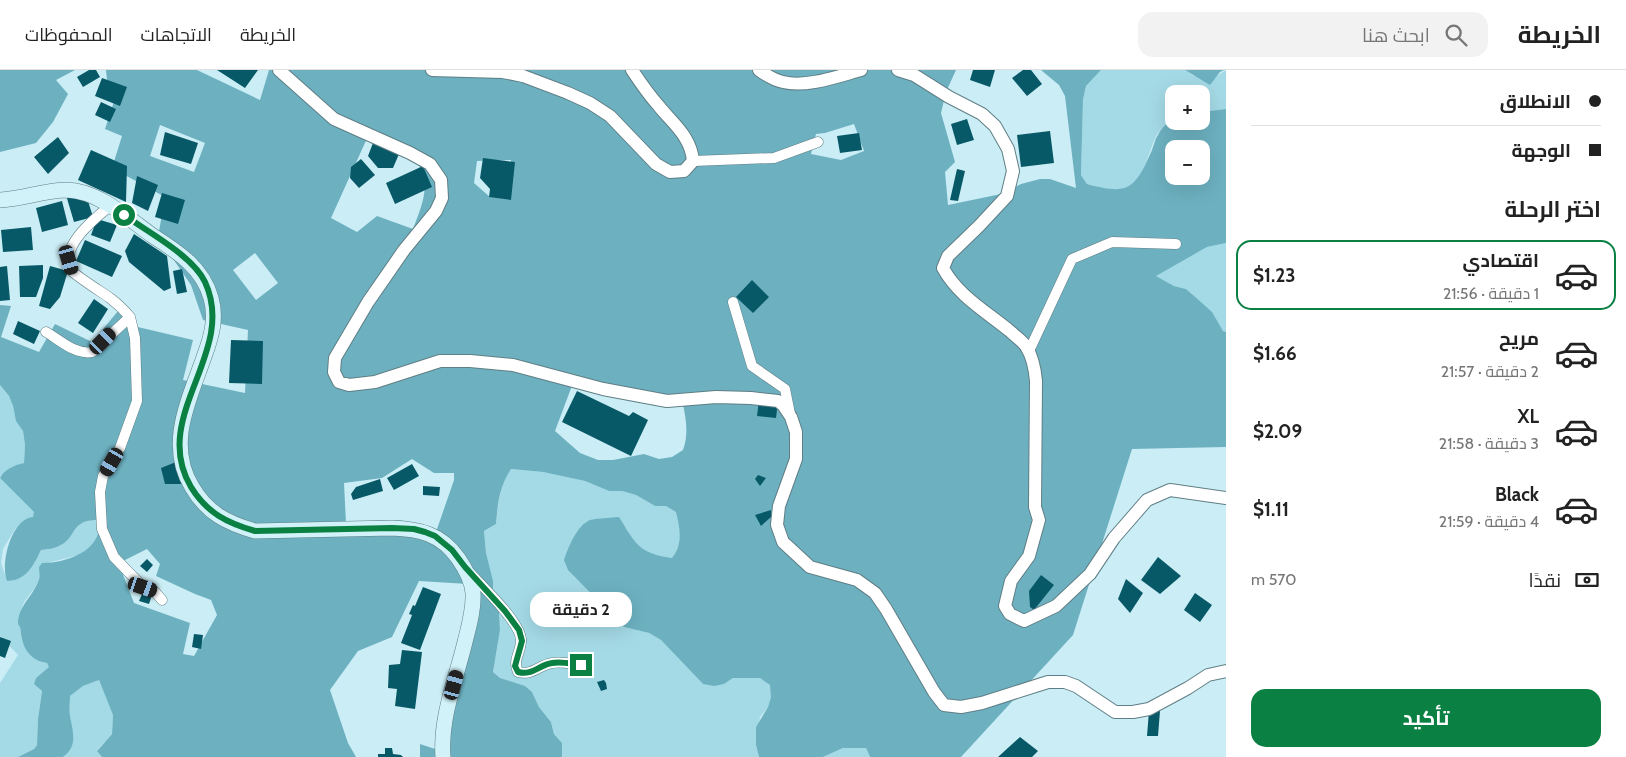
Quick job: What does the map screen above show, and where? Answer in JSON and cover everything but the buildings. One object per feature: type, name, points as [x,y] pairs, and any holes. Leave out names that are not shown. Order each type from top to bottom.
[{"type":"main road","points":[[0,200],[67,190],[93,196],[179,253],[193,266],[204,281],[211,298],[214,317],[212,336],[184,413],[179,435],[180,457],[186,478],[198,498],[214,514],[233,525],[255,531],[414,529],[435,536],[452,550],[465,567],[473,592],[472,618],[445,719],[442,738],[443,757]]},
{"type":"street","points":[[279,70],[334,119],[423,160],[430,164],[441,180],[442,198],[436,211],[404,250],[368,302],[335,358],[334,372],[339,382],[349,385],[375,382],[440,361],[470,361],[513,365],[603,389],[667,402],[716,397],[770,400],[783,404],[791,417]]},
{"type":"street","points":[[432,70],[490,70],[523,76],[590,103],[610,116],[656,164],[670,172],[684,171],[693,161],[774,158],[818,142]]},
{"type":"street","points":[[632,70],[687,139],[692,150],[693,161]]},
{"type":"street","points":[[759,70],[784,83],[810,83],[861,70]]},
{"type":"street","points":[[898,70],[914,75],[982,114],[995,126],[1008,149],[1013,171],[1007,196],[948,256],[943,268],[949,278],[975,305],[1002,324],[1027,346],[1034,365],[1036,381],[1034,487],[1035,507],[1039,520],[1029,556],[1011,581],[1005,606],[1010,614],[1024,621],[1056,606],[1090,574],[1114,538],[1147,500],[1170,490],[1226,498]]},
{"type":"street","points":[[110,206],[83,230],[72,245],[69,260],[72,271],[113,300],[130,317],[135,338],[137,401],[120,448],[103,476],[100,492],[102,529],[114,557],[143,587],[155,592],[162,600]]},
{"type":"street","points":[[1029,351],[1072,259],[1112,242],[1176,244]]},
{"type":"street","points":[[733,302],[752,366],[785,389],[796,432],[796,459],[779,506],[778,525],[783,542],[810,567],[857,580],[875,593],[934,692],[944,705],[961,707],[982,703],[1048,682],[1065,682],[1076,686],[1115,712],[1133,712],[1149,709],[1208,675],[1226,671]]},
{"type":"street","points":[[46,332],[77,351],[84,353],[92,352],[130,317]]},
{"type":"street","points":[[465,567],[505,611],[519,630],[522,641],[515,666],[518,672],[524,674],[532,672],[541,666],[554,662],[581,665]]},
{"type":"shaded area","points":[[0,70],[75,70],[56,80],[68,94],[53,122],[36,143],[0,152]]},
{"type":"shaded area","points":[[106,70],[197,70],[260,100],[269,70],[956,70],[946,92],[941,113],[955,162],[945,172],[948,205],[1001,194],[1021,184],[1040,179],[1050,179],[1076,188],[1065,96],[1059,85],[1041,70],[1101,70],[1086,86],[1083,100],[1081,175],[1087,184],[1101,188],[1122,189],[1135,181],[1146,163],[1159,132],[1165,125],[1165,130],[1210,130],[1210,111],[1226,109],[1226,243],[1207,247],[1156,276],[1174,286],[1186,289],[1212,312],[1223,331],[1226,332],[1226,447],[1132,449],[1073,635],[961,757],[870,757],[866,748],[843,748],[823,757],[759,757],[756,745],[756,727],[768,707],[771,697],[770,685],[760,678],[733,678],[724,684],[714,686],[703,684],[661,640],[649,633],[624,627],[568,570],[564,560],[574,537],[585,523],[593,519],[619,517],[639,546],[652,553],[672,558],[679,542],[676,512],[666,506],[655,506],[636,495],[622,491],[609,491],[585,481],[543,472],[511,469],[498,502],[496,524],[484,531],[486,553],[493,581],[493,593],[499,612],[500,630],[493,672],[500,678],[525,686],[532,692],[539,707],[551,722],[554,734],[562,743],[562,757],[420,757],[420,744],[438,750],[461,640],[468,584],[419,581],[392,637],[358,651],[330,690],[348,743],[356,757],[102,757],[97,751],[112,734],[113,715],[99,680],[83,686],[70,696],[73,743],[68,753],[63,757],[18,757],[34,749],[37,745],[42,691],[34,684],[36,678],[49,667],[47,663],[34,658],[23,644],[18,624],[21,611],[37,585],[39,567],[42,563],[62,561],[80,554],[94,541],[99,533],[100,523],[96,520],[88,521],[78,526],[66,542],[54,548],[41,550],[32,566],[24,575],[7,581],[5,564],[9,543],[19,525],[33,517],[34,512],[0,478],[10,468],[24,463],[25,445],[23,431],[16,421],[9,396],[0,385],[0,305],[11,306],[1,337],[39,352],[55,324],[92,342],[124,304],[125,324],[193,340],[183,380],[245,393],[248,330],[203,320],[191,285],[158,237],[165,197],[112,168],[122,136],[105,129],[119,86],[107,80]],"holes":[[[854,124],[864,151],[841,160],[811,154],[816,134]],[[160,125],[205,143],[194,172],[150,156]],[[369,134],[418,164],[422,172],[425,188],[413,229],[377,216],[357,232],[331,218]],[[511,160],[511,197],[490,197],[474,183],[477,161]],[[255,253],[278,283],[256,300],[233,270]],[[573,383],[682,400],[686,419],[686,438],[683,450],[672,457],[659,459],[644,454],[613,460],[598,460],[580,453],[555,431]],[[412,459],[434,473],[454,473],[454,480],[436,532],[423,526],[402,521],[382,520],[346,523],[344,483],[382,478]],[[147,549],[160,564],[156,576],[211,600],[217,615],[194,656],[183,654],[190,623],[134,603],[122,572],[123,561]]]},
{"type":"shaded area","points":[[1101,70],[1185,70],[1194,76],[1217,76],[1226,70],[1226,109],[1210,111],[1210,85],[1165,85],[1165,126],[1154,140],[1141,174],[1130,187],[1122,190],[1104,189],[1087,184],[1081,175],[1083,101],[1086,86]]},
{"type":"shaded area","points":[[1185,70],[1224,70],[1220,72],[1210,85]]},
{"type":"shaded area","points":[[1226,243],[1226,332],[1223,331],[1186,289],[1174,286],[1155,276],[1207,247]]},
{"type":"shaded area","points":[[0,385],[9,396],[15,416],[23,431],[25,445],[24,463],[12,467],[0,477]]},
{"type":"shaded area","points":[[510,469],[543,472],[585,481],[609,491],[622,491],[636,495],[655,506],[666,506],[677,512],[680,530],[679,542],[672,558],[644,550],[635,542],[626,528],[590,591],[624,627],[649,633],[661,640],[703,684],[724,684],[733,678],[760,678],[771,685],[771,697],[768,707],[760,717],[756,745],[759,757],[562,757],[562,743],[554,734],[551,722],[539,707],[532,692],[500,678],[493,672],[500,630],[499,612],[493,593],[484,531],[496,524],[502,489]]},
{"type":"shaded area","points":[[0,478],[34,512],[34,517],[15,529],[3,549],[1,563],[7,581],[24,575],[36,561],[41,550],[62,545],[84,521],[89,519],[100,523],[100,533],[92,545],[79,555],[47,563],[39,573],[36,587],[22,607],[20,618],[21,638],[42,662],[47,663],[50,667],[36,678],[35,683],[42,691],[37,745],[34,749],[18,757],[0,757],[0,683],[18,655],[0,636]]},
{"type":"shaded area","points":[[99,680],[113,714],[112,734],[97,750],[102,757],[63,757],[72,743],[70,696],[83,686]]},
{"type":"shaded area","points":[[843,748],[866,748],[870,757],[823,757]]},
{"type":"route","points":[[124,215],[179,253],[193,266],[204,281],[211,298],[214,317],[212,336],[184,413],[179,435],[180,457],[186,478],[198,498],[214,514],[233,525],[255,531],[392,528],[414,529],[435,536],[452,550],[519,630],[522,641],[515,666],[518,672],[524,674],[532,672],[541,666],[554,662],[581,665]]}]
